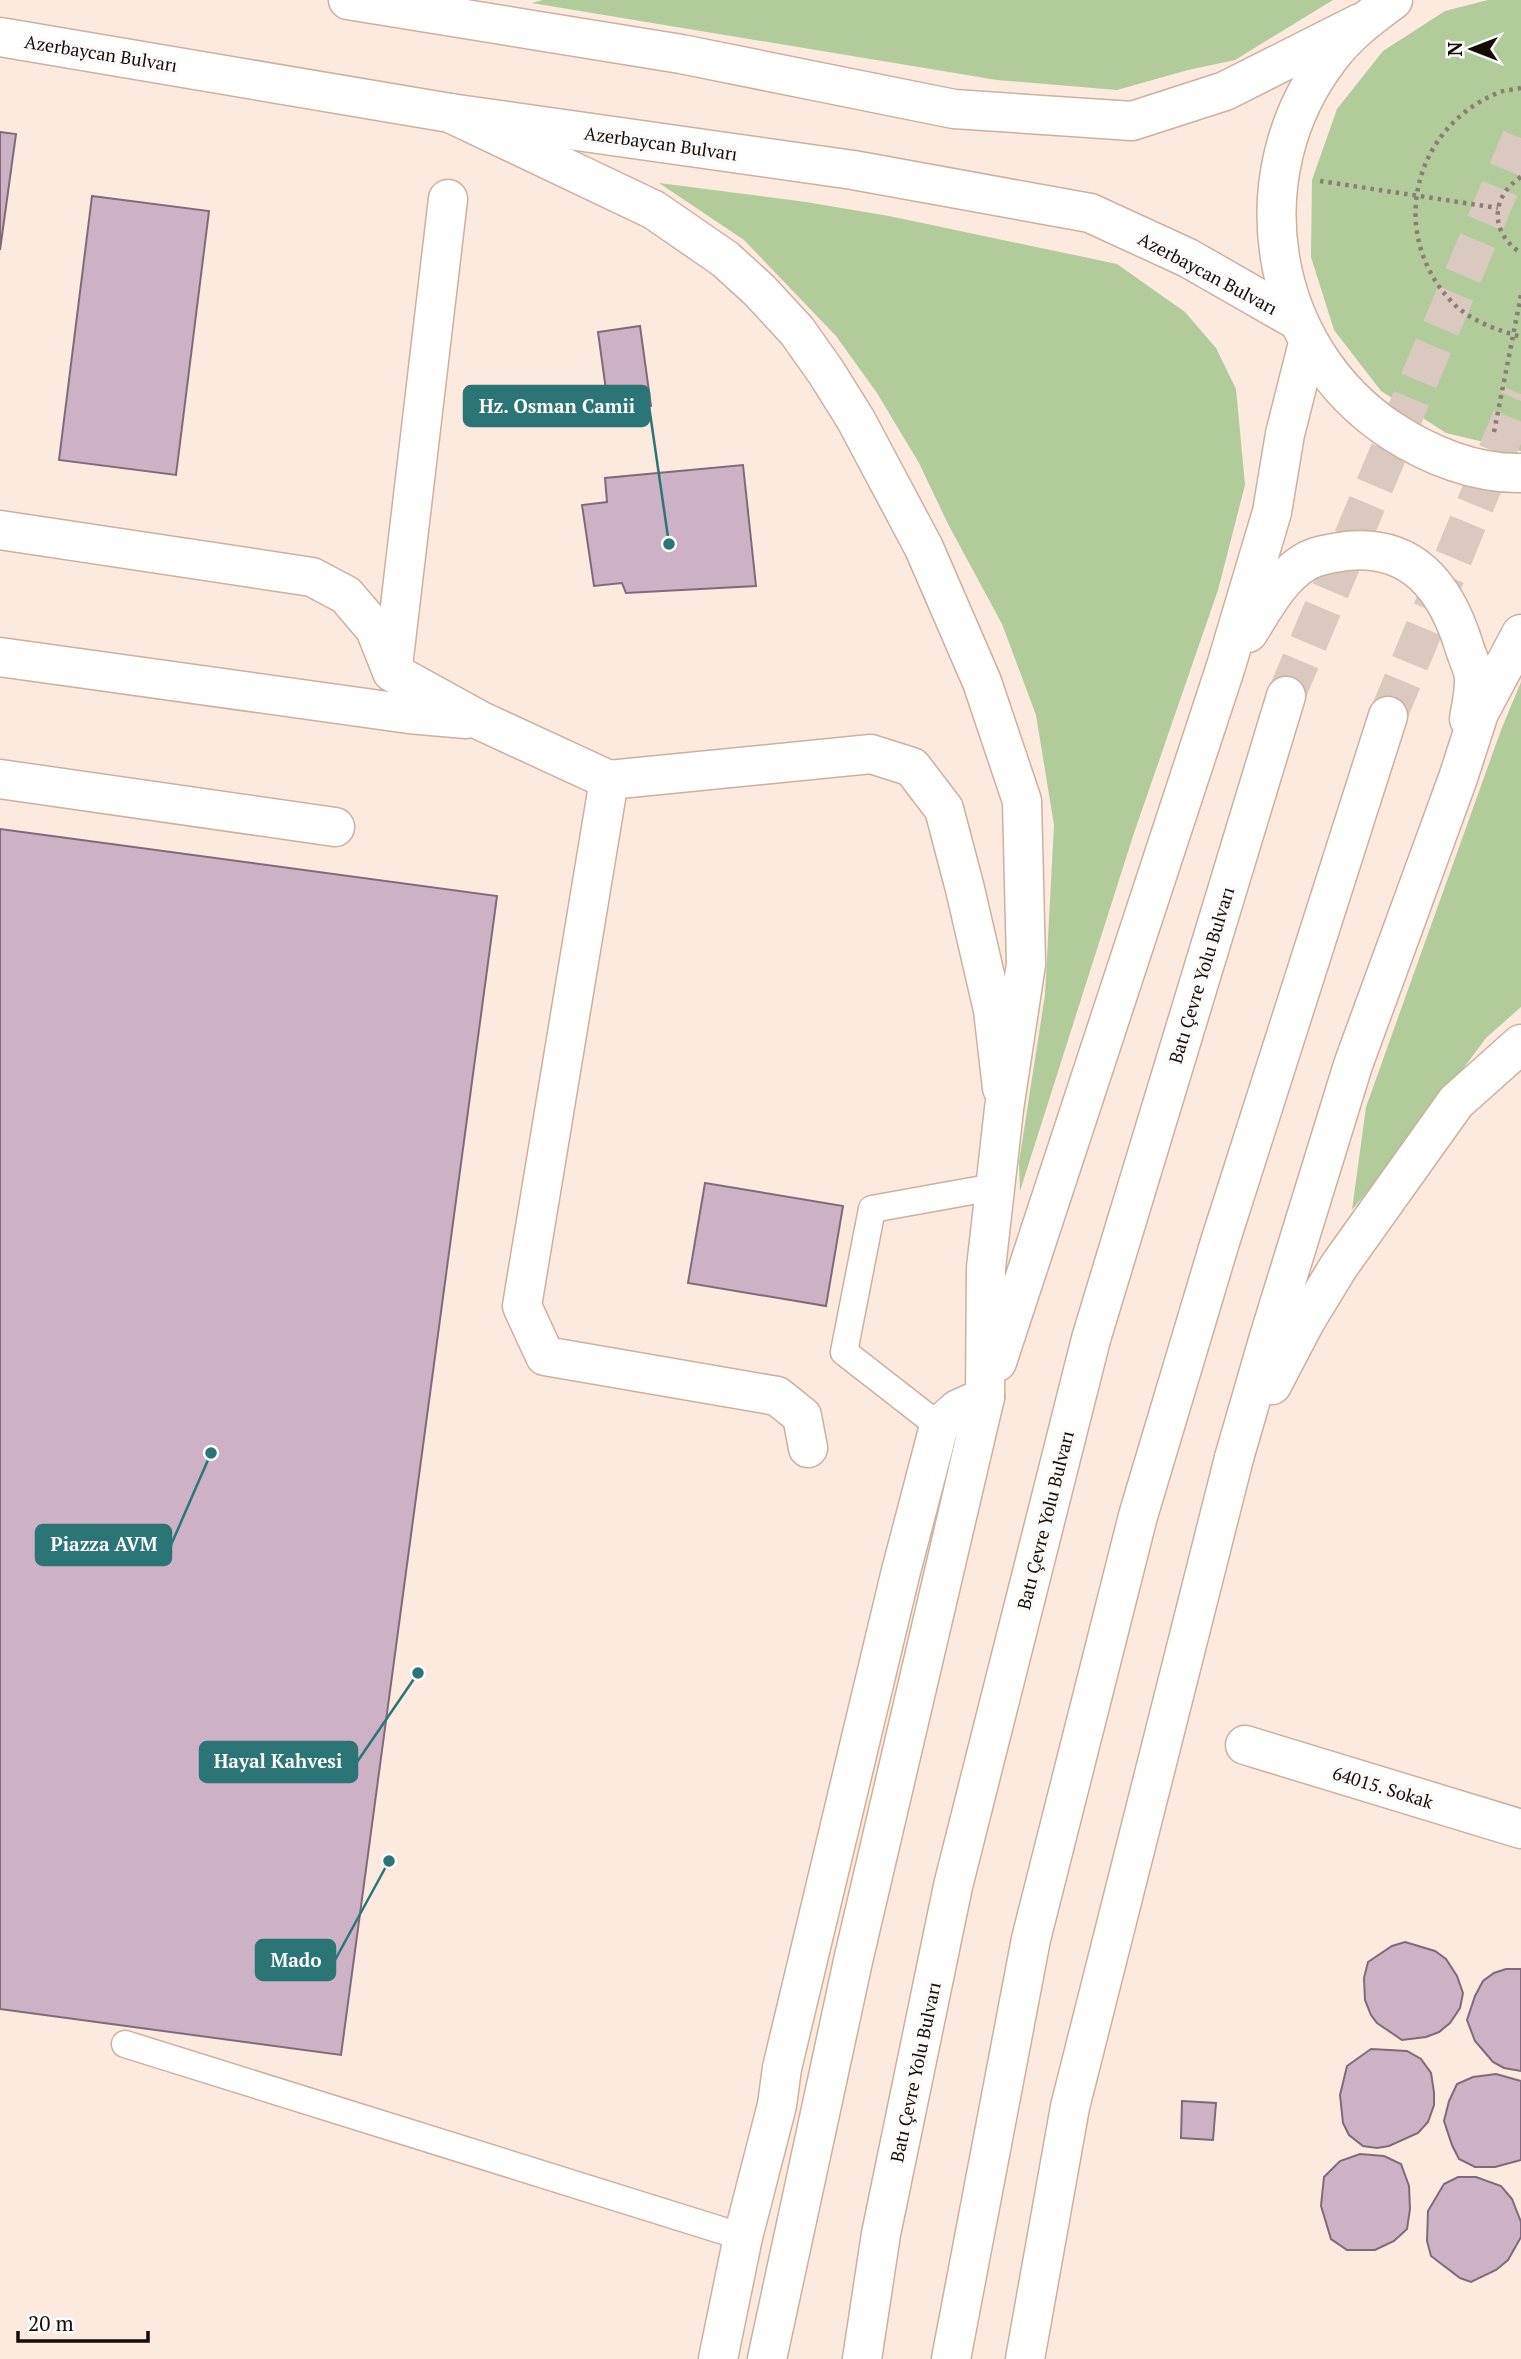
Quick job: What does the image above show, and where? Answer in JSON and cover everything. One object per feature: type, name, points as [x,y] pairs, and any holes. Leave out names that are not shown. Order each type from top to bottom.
[{"type":"main road","points":[[348,0],[681,54],[954,109],[1132,121],[1225,91],[1362,22],[1392,0]]},
{"type":"main road","points":[[1362,22],[1330,57],[1305,96],[1287,139],[1277,184],[1276,231],[1283,277],[1303,332],[1337,384],[1373,419],[1415,446],[1462,465],[1521,473]]},
{"type":"main road","name":"Azerbaycan Bulvarı","points":[[0,37],[450,113],[853,170],[1090,213],[1188,258],[1303,332]]},
{"type":"main road","points":[[450,113],[654,210],[725,259],[759,290],[797,331],[856,420],[923,548],[982,682],[1022,801],[1026,964],[1004,1109],[986,1268],[985,1397]]},
{"type":"main road","points":[[392,672],[448,199]]},
{"type":"main road","points":[[767,2359],[853,1961],[985,1397],[1226,666],[1272,512],[1303,332]]},
{"type":"main road","points":[[0,530],[312,578],[346,595],[375,629],[392,672],[480,720],[609,780],[872,754],[912,767],[944,809],[993,1010],[1004,1109]]},
{"type":"main road","points":[[1226,666],[1282,581],[1306,562],[1332,553],[1354,550],[1376,550],[1395,556],[1428,576],[1441,594],[1461,636],[1475,679],[1464,760]]},
{"type":"main road","points":[[1025,2359],[1070,2107],[1234,1458],[1353,1065],[1479,713],[1521,634]]},
{"type":"main road","points":[[0,657],[409,714],[480,720]]},
{"type":"main road","name":"Batı Çevre Yolu Bulvarı","points":[[862,2359],[881,2234],[953,1886],[1091,1339],[1286,696]]},
{"type":"main road","points":[[951,2359],[1031,1939],[1135,1529],[1220,1242],[1388,716]]},
{"type":"main road","points":[[0,779],[335,827]]},
{"type":"main road","points":[[609,780],[522,1306],[545,1356],[778,1396],[802,1416],[808,1448]]},
{"type":"main road","points":[[1234,1458],[1306,1320],[1339,1266],[1456,1102],[1521,1044]]},
{"type":"main road","points":[[718,2359],[743,2237],[777,2105],[782,2068],[900,1575],[939,1426],[958,1409],[985,1397]]},
{"type":"main road","name":"64015. Sokak","points":[[1245,1745],[1521,1829]]},
{"type":"lane","points":[[939,1426],[844,1352],[872,1209],[994,1187]]},
{"type":"lane","points":[[125,2044],[743,2237]]},
{"type":"path","points":[[1521,88],[1496,93],[1459,115],[1431,148],[1416,189],[1415,230],[1428,268],[1451,301],[1483,325],[1521,337]]},
{"type":"path","points":[[1521,177],[1510,184],[1502,195],[1498,208],[1502,235],[1521,253]]},
{"type":"path","points":[[1312,180],[1498,208]]},
{"type":"path","points":[[1491,444],[1521,295]]},
{"type":"green space","points":[[543,0],[1333,0],[1235,60],[1117,90],[997,80],[532,3]]},
{"type":"green space","points":[[1488,0],[1521,0],[1521,451],[1446,433],[1381,391],[1334,330],[1311,257],[1312,180],[1337,109],[1383,51],[1445,11]]},
{"type":"green space","points":[[659,183],[889,216],[1117,264],[1185,312],[1216,348],[1236,389],[1245,485],[1218,590],[1133,836],[1020,1191],[1019,1162],[1045,995],[1054,825],[1036,715],[1002,624],[948,524],[919,463],[877,393],[836,336],[744,240]]},
{"type":"green space","points":[[1521,682],[1521,1007],[1486,1038],[1413,1136],[1352,1210],[1366,1107],[1501,730]]},
{"type":"building","points":[[0,132],[16,134],[0,250]]},
{"type":"building","points":[[92,196],[209,211],[176,475],[59,460]]},
{"type":"building","points":[[640,326],[651,406],[609,412],[598,332]]},
{"type":"building","points":[[743,465],[756,586],[626,593],[622,583],[594,586],[582,505],[607,502],[605,478]]},
{"type":"building","points":[[0,829],[497,896],[341,2055],[0,2009]]},
{"type":"building","points":[[705,1183],[843,1206],[826,1306],[688,1283]]},
{"type":"building","points":[[1405,1942],[1435,1951],[1446,1959],[1457,1976],[1463,1993],[1460,2008],[1450,2023],[1439,2032],[1426,2037],[1402,2040],[1377,2023],[1371,2015],[1365,2000],[1364,1978],[1368,1962],[1392,1946]]},
{"type":"building","points":[[1506,1969],[1521,1969],[1521,2071],[1504,2068],[1493,2062],[1475,2041],[1467,2020],[1483,1981]]},
{"type":"building","points":[[1371,2049],[1407,2051],[1421,2059],[1431,2073],[1434,2092],[1434,2105],[1428,2122],[1418,2133],[1389,2146],[1377,2148],[1363,2146],[1349,2135],[1343,2123],[1340,2095],[1347,2066]]},
{"type":"building","points":[[1496,2074],[1521,2081],[1521,2160],[1495,2167],[1475,2167],[1459,2159],[1444,2121],[1457,2084],[1473,2077]]},
{"type":"building","points":[[1182,2101],[1216,2103],[1213,2140],[1181,2138]]},
{"type":"building","points":[[1360,2154],[1384,2156],[1401,2164],[1409,2186],[1407,2229],[1394,2241],[1375,2250],[1347,2250],[1331,2239],[1321,2206],[1324,2177],[1340,2161]]},
{"type":"building","points":[[1458,2177],[1476,2177],[1501,2186],[1512,2199],[1521,2222],[1521,2237],[1508,2260],[1496,2270],[1471,2282],[1460,2278],[1431,2256],[1427,2241],[1428,2211],[1444,2184]]},
{"type":"tunnel","points":[[1286,696],[1521,138]]},
{"type":"tunnel","points":[[1388,716],[1521,394]]},
{"type":"place","name":"Hz. Osman Camii","points":[[669,544]]},
{"type":"place","name":"Piazza AVM","points":[[211,1453]]},
{"type":"place","name":"Hayal Kahvesi","points":[[418,1673]]},
{"type":"place","name":"Mado","points":[[389,1861]]}]
